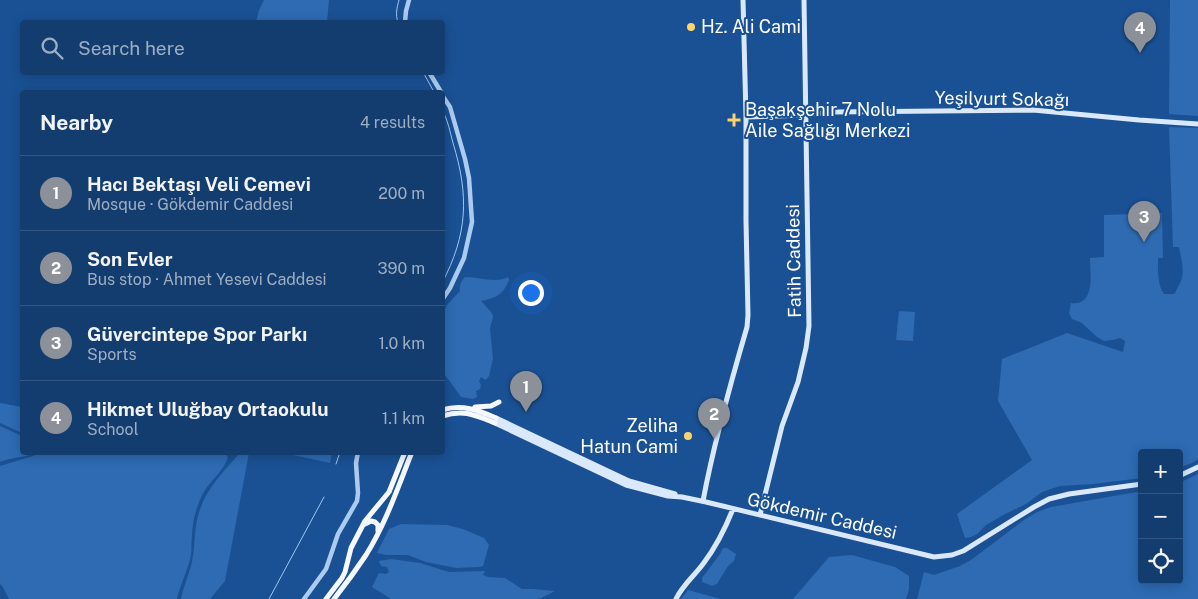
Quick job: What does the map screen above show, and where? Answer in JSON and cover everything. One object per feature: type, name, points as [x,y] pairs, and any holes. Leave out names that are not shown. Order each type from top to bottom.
[{"type":"main road","points":[[703,501],[724,407],[747,327],[744,0]]},
{"type":"main road","name":"Fatih Caddesi","points":[[760,515],[782,426],[798,382],[809,326],[804,0]]},
{"type":"main road","name":"Yeşilyurt Sokağı","points":[[746,117],[832,112],[1033,110],[1198,124]]},
{"type":"main road","points":[[469,408],[492,406],[499,402]]},
{"type":"main road","points":[[445,409],[454,407],[479,410],[495,421]]},
{"type":"main road","points":[[445,415],[456,413],[471,414],[495,421]]},
{"type":"main road","name":"Gökdemir Caddesi","points":[[495,421],[629,481],[682,497],[923,554],[943,557],[963,551],[1034,506],[1049,499],[1069,494],[1138,485]]},
{"type":"main road","points":[[326,599],[345,572],[356,537],[368,517],[389,492],[404,455]]},
{"type":"main road","points":[[334,599],[367,554],[395,496],[411,455]]},
{"type":"main road","points":[[1183,474],[1198,467]]},
{"type":"main road","points":[[676,599],[714,548],[725,530],[733,509]]},
{"type":"main road","points":[[356,537],[364,524],[371,521],[377,524],[377,534]]},
{"type":"street","points":[[405,20],[409,0]]},
{"type":"street","points":[[431,75],[440,90]]},
{"type":"street","points":[[445,99],[450,107],[465,159],[469,178],[472,222],[464,258],[445,296]]},
{"type":"street","points":[[304,599],[326,569],[338,534],[357,501],[357,455]]},
{"type":"shaded area","points":[[264,0],[329,0],[327,20],[256,20]]},
{"type":"shaded area","points":[[1170,0],[1198,0],[1198,116],[1169,114]]},
{"type":"shaded area","points":[[1169,127],[1198,128],[1198,459],[1183,466],[1183,449],[1138,449],[1138,478],[1060,486],[1042,492],[1026,504],[986,525],[977,534],[965,538],[957,514],[1032,460],[998,401],[1002,359],[1067,333],[1123,352],[1125,341],[1120,338],[1104,341],[1082,323],[1072,319],[1069,313],[1071,303],[1079,303],[1088,294],[1091,280],[1090,258],[1104,257],[1104,215],[1162,213],[1163,258],[1158,258],[1158,277],[1164,294],[1175,293],[1182,277],[1183,269],[1179,247],[1173,247]]},
{"type":"shaded area","points":[[465,277],[497,280],[508,277],[509,280],[498,295],[481,301],[492,313],[493,317],[490,328],[493,359],[489,376],[486,380],[481,377],[479,381],[480,389],[476,391],[477,397],[473,399],[461,397],[445,375],[445,309],[460,291],[462,280]]},
{"type":"shaded area","points":[[899,311],[915,312],[913,341],[896,340]]},
{"type":"shaded area","points":[[0,403],[20,407],[20,432],[0,423]]},
{"type":"shaded area","points":[[0,426],[20,435],[20,455],[29,455],[0,462]]},
{"type":"shaded area","points":[[226,455],[228,457],[226,463],[205,490],[196,510],[191,555],[177,599],[9,599],[0,584],[0,466],[33,456]]},
{"type":"shaded area","points":[[238,455],[249,455],[225,581],[210,599],[181,599],[192,562],[196,527],[201,507],[209,490]]},
{"type":"shaded area","points":[[293,455],[332,455],[330,463]]},
{"type":"shaded area","points":[[1198,474],[1198,599],[917,599],[924,572],[934,575],[960,566],[1037,512],[1051,507],[1138,492],[1138,584],[1183,584],[1183,481]]},
{"type":"shaded area","points":[[401,524],[447,525],[463,529],[484,538],[489,545],[483,566],[456,568],[426,562],[408,555],[377,553],[389,529]]},
{"type":"shaded area","points":[[723,548],[727,548],[736,554],[734,561],[728,566],[717,584],[712,586],[702,582],[702,578]]},
{"type":"shaded area","points":[[852,555],[895,567],[909,576],[909,589],[906,599],[793,599],[829,557]]},
{"type":"shaded area","points":[[391,559],[420,563],[449,572],[485,571],[483,575],[505,578],[522,589],[555,591],[539,599],[391,599],[372,587],[379,573],[386,574],[389,572],[387,567],[381,566],[379,561]]},
{"type":"shaded area","points":[[688,590],[721,599],[681,599]]},
{"type":"waterway","points":[[397,20],[396,14],[399,0]]},
{"type":"waterway","points":[[425,75],[433,90]]},
{"type":"waterway","points":[[445,117],[458,162],[463,197],[461,231],[457,248],[445,277]]},
{"type":"waterway","points":[[336,464],[339,455]]},
{"type":"waterway","points":[[269,599],[324,497]]},
{"type":"place","name":"Hz. Ali Cami","points":[[691,27]]},
{"type":"place","name":"Hikmet Uluğbay Ortaokulu","points":[[1140,53]]},
{"type":"place","name":"Başakşehir 7 Nolu Aile Sağlığı Merkezi","points":[[734,120]]},
{"type":"place","name":"Güvercintepe Spor Parkı","points":[[1144,242]]},
{"type":"place","name":"Hacı Bektaşı Veli Cemevi","points":[[526,412]]},
{"type":"place","name":"Zeliha Hatun Cami","points":[[688,436]]},
{"type":"place","name":"Son Evler","points":[[714,439]]}]
